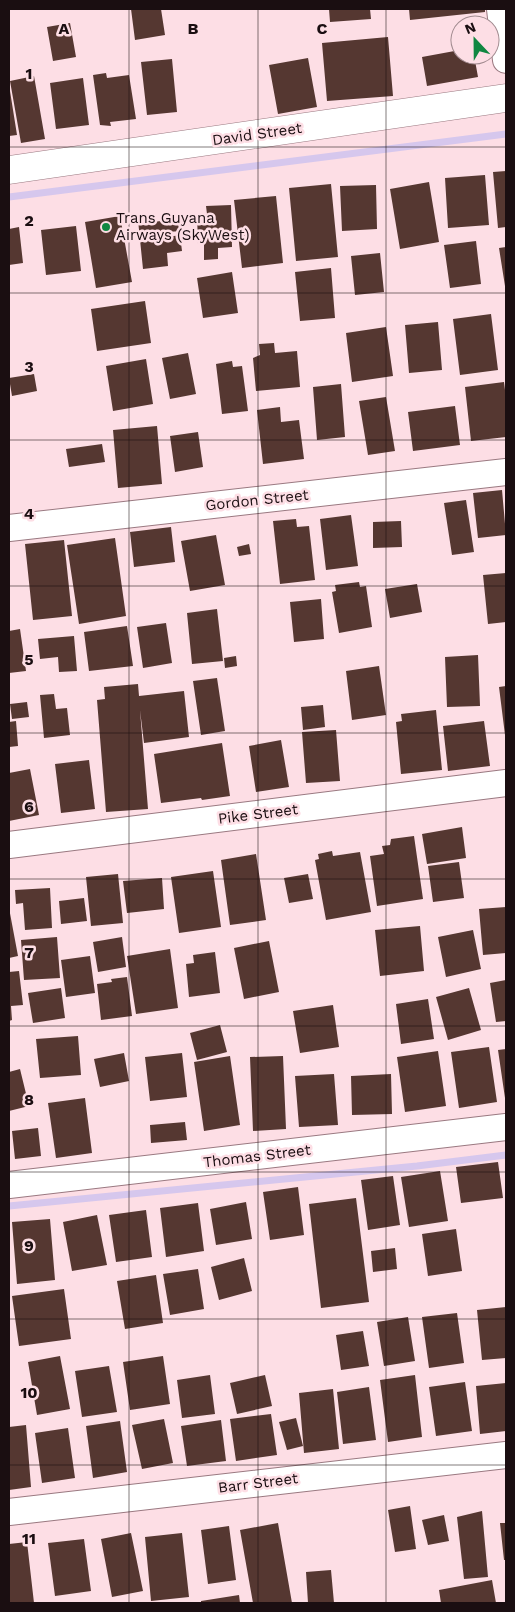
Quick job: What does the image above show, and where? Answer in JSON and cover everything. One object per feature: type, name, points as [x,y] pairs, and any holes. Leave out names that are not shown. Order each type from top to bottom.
[{"type":"street","points":[[500,9],[506,60]]},
{"type":"street","name":"David Street","points":[[9,170],[506,98]]},
{"type":"street","name":"Gordon Street","points":[[9,528],[506,472]]},
{"type":"street","name":"Pike Street","points":[[9,845],[506,783]]},
{"type":"street","name":"Thomas Street","points":[[9,1185],[506,1127]]},
{"type":"street","name":"Barr Street","points":[[9,1512],[506,1455]]},
{"type":"building","points":[[131,9],[161,9],[165,35],[135,40]]},
{"type":"building","points":[[329,9],[370,9],[371,19],[330,22]]},
{"type":"building","points":[[409,9],[485,9],[485,12],[410,20]]},
{"type":"building","points":[[70,23],[76,57],[53,61],[47,27]]},
{"type":"building","points":[[388,37],[393,96],[327,101],[322,43]]},
{"type":"building","points":[[450,52],[450,65],[476,65],[478,77],[427,86],[422,57]]},
{"type":"building","points":[[308,58],[317,107],[278,114],[269,65]]},
{"type":"building","points":[[172,59],[177,112],[147,115],[141,62]]},
{"type":"building","points":[[106,73],[107,78],[129,75],[136,119],[110,122],[111,126],[100,125],[93,75]]},
{"type":"building","points":[[34,76],[45,139],[21,143],[10,81]]},
{"type":"building","points":[[83,78],[89,125],[56,129],[50,83]]},
{"type":"building","points":[[9,92],[17,135],[9,136]]},
{"type":"building","points":[[506,171],[506,227],[498,228],[493,172]]},
{"type":"building","points":[[485,175],[489,225],[448,228],[445,178]]},
{"type":"building","points":[[429,182],[439,242],[400,249],[390,189]]},
{"type":"building","points":[[331,184],[338,257],[296,261],[289,188]]},
{"type":"building","points":[[376,185],[377,229],[342,231],[340,186]]},
{"type":"building","points":[[276,196],[283,263],[242,268],[234,200]]},
{"type":"building","points":[[231,205],[232,247],[218,248],[218,259],[204,260],[204,244],[198,244],[197,215],[207,214],[206,206]]},
{"type":"building","points":[[179,214],[181,231],[168,232],[168,237],[180,235],[182,251],[167,253],[168,266],[143,269],[138,220],[148,217],[150,222],[162,221],[161,215]]},
{"type":"building","points":[[120,216],[132,282],[96,288],[85,222]]},
{"type":"building","points":[[76,226],[81,271],[46,275],[41,230]]},
{"type":"building","points":[[19,227],[23,263],[9,265],[9,229]]},
{"type":"building","points":[[476,241],[481,284],[450,288],[444,245]]},
{"type":"building","points":[[506,247],[506,286],[505,286],[499,248]]},
{"type":"building","points":[[380,253],[384,292],[355,295],[351,256]]},
{"type":"building","points":[[331,268],[335,318],[300,321],[295,272]]},
{"type":"building","points":[[232,272],[238,313],[203,318],[197,278]]},
{"type":"building","points":[[145,301],[151,343],[97,351],[91,309]]},
{"type":"building","points":[[491,314],[498,370],[460,375],[453,319]]},
{"type":"building","points":[[438,322],[442,370],[409,373],[405,325]]},
{"type":"building","points":[[386,327],[393,376],[352,382],[346,333]]},
{"type":"building","points":[[274,343],[275,353],[297,351],[300,387],[256,391],[253,358],[260,355],[259,344]]},
{"type":"building","points":[[188,353],[196,394],[170,399],[162,358]]},
{"type":"building","points":[[146,359],[153,404],[113,411],[106,366]]},
{"type":"building","points":[[232,361],[233,367],[242,366],[248,411],[222,414],[216,364]]},
{"type":"building","points":[[34,374],[37,391],[12,396],[9,378]]},
{"type":"building","points":[[504,382],[506,437],[471,441],[465,387]]},
{"type":"building","points":[[341,384],[345,437],[317,440],[313,387]]},
{"type":"building","points":[[386,397],[395,451],[368,455],[359,401]]},
{"type":"building","points":[[455,406],[460,445],[413,451],[408,412]]},
{"type":"building","points":[[280,407],[281,422],[299,420],[304,459],[263,464],[257,410]]},
{"type":"building","points":[[157,426],[162,484],[118,488],[113,430]]},
{"type":"building","points":[[198,432],[203,467],[175,472],[170,436]]},
{"type":"building","points":[[102,444],[105,462],[69,467],[66,449]]},
{"type":"building","points":[[502,490],[506,535],[478,538],[473,493]]},
{"type":"building","points":[[466,500],[474,552],[452,555],[444,503]]},
{"type":"building","points":[[351,515],[358,566],[326,570],[320,519]]},
{"type":"building","points":[[296,519],[297,527],[309,526],[315,580],[280,584],[273,521]]},
{"type":"building","points":[[401,521],[402,547],[373,548],[373,522]]},
{"type":"building","points":[[171,527],[175,562],[134,567],[130,532]]},
{"type":"building","points":[[216,535],[225,585],[190,591],[181,541]]},
{"type":"building","points":[[115,538],[126,616],[79,624],[67,545]]},
{"type":"building","points":[[64,540],[72,616],[33,620],[25,544]]},
{"type":"building","points":[[249,544],[251,554],[239,556],[237,547]]},
{"type":"building","points":[[506,573],[506,622],[488,624],[483,575]]},
{"type":"building","points":[[359,582],[360,587],[366,586],[372,627],[339,633],[332,592],[336,591],[335,585]]},
{"type":"building","points":[[417,584],[422,612],[390,618],[385,589]]},
{"type":"building","points":[[321,599],[324,639],[294,642],[290,602]]},
{"type":"building","points":[[217,609],[223,661],[192,664],[187,613]]},
{"type":"building","points":[[166,623],[172,663],[143,668],[137,627]]},
{"type":"building","points":[[127,626],[133,666],[89,671],[84,632]]},
{"type":"building","points":[[20,629],[26,671],[9,673],[9,631]]},
{"type":"building","points":[[74,636],[77,671],[59,672],[58,657],[40,659],[38,639]]},
{"type":"building","points":[[478,655],[480,706],[447,707],[445,657]]},
{"type":"building","points":[[236,656],[237,666],[225,668],[224,658]]},
{"type":"building","points":[[379,666],[386,715],[352,720],[346,671]]},
{"type":"building","points":[[217,678],[225,731],[201,735],[193,681]]},
{"type":"building","points":[[138,684],[139,696],[184,691],[189,737],[144,743],[140,710],[148,809],[106,812],[97,700],[105,699],[104,687]]},
{"type":"building","points":[[506,686],[506,735],[505,735],[499,687]]},
{"type":"building","points":[[54,694],[56,709],[67,708],[70,735],[44,738],[40,695]]},
{"type":"building","points":[[27,702],[29,717],[12,719],[10,704]]},
{"type":"building","points":[[323,705],[325,727],[303,730],[301,707]]},
{"type":"building","points":[[436,710],[442,770],[401,774],[396,722],[402,721],[401,714]]},
{"type":"building","points":[[16,721],[18,746],[9,747],[9,722]]},
{"type":"building","points":[[484,721],[490,766],[448,771],[443,726]]},
{"type":"building","points":[[336,730],[340,781],[306,783],[302,732]]},
{"type":"building","points":[[281,740],[289,787],[256,792],[249,746]]},
{"type":"building","points":[[222,743],[230,796],[161,803],[154,754]]},
{"type":"building","points":[[89,760],[95,809],[61,813],[55,764]]},
{"type":"building","points":[[30,769],[39,815],[9,821],[9,773]]},
{"type":"building","points":[[462,827],[466,858],[427,864],[422,834]]},
{"type":"building","points":[[414,836],[423,899],[377,906],[370,856],[384,854],[382,846],[390,845],[391,839]]},
{"type":"building","points":[[332,851],[333,856],[360,852],[371,912],[326,920],[315,860],[319,859],[318,854]]},
{"type":"building","points":[[256,854],[266,920],[230,925],[221,860]]},
{"type":"building","points":[[459,862],[464,898],[433,902],[428,866]]},
{"type":"building","points":[[213,871],[221,927],[179,933],[171,877]]},
{"type":"building","points":[[118,874],[123,923],[91,926],[86,877]]},
{"type":"building","points":[[308,874],[313,899],[289,903],[284,878]]},
{"type":"building","points":[[162,878],[164,909],[127,913],[123,881]]},
{"type":"building","points":[[50,888],[52,928],[25,930],[23,903],[16,904],[15,890]]},
{"type":"building","points":[[84,898],[87,921],[61,924],[59,901]]},
{"type":"building","points":[[506,907],[506,953],[483,955],[479,909]]},
{"type":"building","points":[[9,908],[18,956],[9,958]]},
{"type":"building","points":[[420,926],[424,971],[380,976],[375,930]]},
{"type":"building","points":[[473,930],[481,969],[446,977],[438,937]]},
{"type":"building","points":[[57,937],[60,978],[24,980],[21,940]]},
{"type":"building","points":[[122,937],[126,967],[98,972],[93,942]]},
{"type":"building","points":[[269,941],[279,992],[244,999],[234,948]]},
{"type":"building","points":[[170,949],[178,1008],[136,1014],[127,956]]},
{"type":"building","points":[[215,952],[220,993],[189,997],[186,964],[194,963],[193,955]]},
{"type":"building","points":[[90,956],[95,993],[66,997],[61,960]]},
{"type":"building","points":[[19,971],[23,1005],[11,1006],[12,1020],[9,1021],[9,972]]},
{"type":"building","points":[[127,977],[132,1016],[101,1020],[97,984],[112,982],[111,979]]},
{"type":"building","points":[[506,980],[506,1021],[496,1022],[490,983]]},
{"type":"building","points":[[61,988],[65,1018],[33,1023],[28,993]]},
{"type":"building","points":[[469,988],[481,1030],[448,1040],[436,997]]},
{"type":"building","points":[[428,999],[434,1039],[401,1044],[396,1004]]},
{"type":"building","points":[[333,1005],[339,1047],[300,1053],[293,1011]]},
{"type":"building","points":[[220,1025],[227,1052],[197,1060],[190,1033]]},
{"type":"building","points":[[78,1036],[81,1075],[40,1078],[36,1039]]},
{"type":"building","points":[[489,1047],[497,1102],[459,1108],[451,1052]]},
{"type":"building","points":[[506,1049],[506,1098],[505,1098],[498,1050]]},
{"type":"building","points":[[438,1051],[446,1106],[405,1112],[397,1057]]},
{"type":"building","points":[[124,1053],[129,1081],[100,1087],[94,1059]]},
{"type":"building","points":[[182,1053],[187,1097],[150,1101],[145,1057]]},
{"type":"building","points":[[230,1056],[240,1125],[204,1131],[194,1062]]},
{"type":"building","points":[[283,1056],[286,1129],[253,1131],[250,1057]]},
{"type":"building","points":[[20,1069],[29,1106],[9,1111],[9,1072]]},
{"type":"building","points":[[334,1074],[338,1125],[299,1127],[295,1076]]},
{"type":"building","points":[[391,1074],[392,1114],[352,1115],[351,1076]]},
{"type":"building","points":[[85,1098],[92,1153],[56,1158],[48,1103]]},
{"type":"building","points":[[185,1122],[187,1140],[151,1143],[150,1125]]},
{"type":"building","points":[[38,1128],[41,1156],[15,1159],[12,1131]]},
{"type":"building","points":[[498,1162],[503,1198],[461,1203],[456,1167]]},
{"type":"building","points":[[440,1171],[448,1221],[409,1227],[401,1177]]},
{"type":"building","points":[[393,1176],[400,1225],[368,1230],[361,1180]]},
{"type":"building","points":[[298,1187],[304,1235],[270,1240],[263,1192]]},
{"type":"building","points":[[356,1198],[369,1302],[321,1308],[309,1204]]},
{"type":"building","points":[[246,1202],[252,1239],[216,1245],[210,1209]]},
{"type":"building","points":[[198,1203],[204,1251],[166,1257],[160,1208]]},
{"type":"building","points":[[146,1210],[152,1257],[116,1262],[109,1215]]},
{"type":"building","points":[[97,1215],[107,1265],[72,1271],[63,1222]]},
{"type":"building","points":[[50,1219],[55,1280],[17,1284],[12,1222]]},
{"type":"building","points":[[456,1229],[462,1271],[428,1276],[422,1234]]},
{"type":"building","points":[[395,1248],[397,1269],[373,1272],[371,1251]]},
{"type":"building","points":[[244,1258],[252,1291],[219,1300],[211,1267]]},
{"type":"building","points":[[198,1269],[204,1309],[170,1315],[163,1274]]},
{"type":"building","points":[[156,1275],[163,1323],[125,1329],[117,1281]]},
{"type":"building","points":[[64,1289],[71,1339],[19,1346],[12,1296]]},
{"type":"building","points":[[506,1307],[506,1358],[482,1360],[477,1310]]},
{"type":"building","points":[[457,1313],[464,1363],[429,1368],[422,1317]]},
{"type":"building","points":[[408,1317],[415,1361],[384,1366],[377,1322]]},
{"type":"building","points":[[363,1331],[369,1366],[341,1370],[336,1335]]},
{"type":"building","points":[[60,1356],[70,1409],[37,1415],[28,1362]]},
{"type":"building","points":[[163,1356],[170,1404],[130,1410],[123,1362]]},
{"type":"building","points":[[109,1366],[117,1412],[82,1417],[75,1371]]},
{"type":"building","points":[[210,1375],[215,1414],[182,1418],[177,1380]]},
{"type":"building","points":[[265,1375],[272,1406],[237,1414],[230,1383]]},
{"type":"building","points":[[415,1375],[422,1437],[388,1442],[380,1380]]},
{"type":"building","points":[[465,1382],[472,1431],[436,1436],[429,1387]]},
{"type":"building","points":[[506,1383],[506,1431],[480,1434],[476,1386]]},
{"type":"building","points":[[369,1387],[376,1440],[343,1444],[337,1392]]},
{"type":"building","points":[[333,1389],[339,1449],[304,1453],[299,1393]]},
{"type":"building","points":[[271,1414],[277,1455],[236,1461],[230,1419]]},
{"type":"building","points":[[296,1418],[303,1446],[287,1450],[279,1422]]},
{"type":"building","points":[[164,1419],[173,1463],[142,1469],[132,1425]]},
{"type":"building","points":[[221,1420],[226,1461],[187,1466],[181,1426]]},
{"type":"building","points":[[120,1421],[127,1472],[93,1478],[86,1426]]},
{"type":"building","points":[[26,1425],[31,1487],[9,1490],[9,1427]]},
{"type":"building","points":[[68,1428],[75,1478],[42,1483],[35,1433]]},
{"type":"building","points":[[410,1506],[416,1549],[395,1552],[388,1510]]},
{"type":"building","points":[[482,1511],[488,1577],[464,1579],[457,1517]]},
{"type":"building","points":[[444,1515],[449,1541],[428,1545],[422,1520]]},
{"type":"building","points":[[278,1523],[292,1603],[253,1603],[240,1530]]},
{"type":"building","points":[[500,1523],[506,1523],[506,1560],[504,1560]]},
{"type":"building","points":[[229,1526],[236,1580],[208,1584],[201,1530]]},
{"type":"building","points":[[131,1533],[143,1591],[112,1597],[101,1539]]},
{"type":"building","points":[[182,1533],[189,1597],[151,1601],[145,1537]]},
{"type":"building","points":[[84,1539],[91,1591],[55,1596],[48,1543]]},
{"type":"building","points":[[27,1542],[34,1603],[9,1603],[9,1544]]},
{"type":"building","points":[[331,1570],[334,1603],[308,1603],[306,1572]]},
{"type":"building","points":[[492,1580],[496,1603],[441,1603],[439,1590]]},
{"type":"building","points":[[239,1595],[240,1603],[201,1603],[201,1601]]},
{"type":"waterway","points":[[9,197],[506,134]]},
{"type":"waterway","points":[[9,1206],[417,1166],[506,1155]]},
{"type":"place","name":"Trans Guyana Airways (SkyWest)","points":[[106,227]]}]
